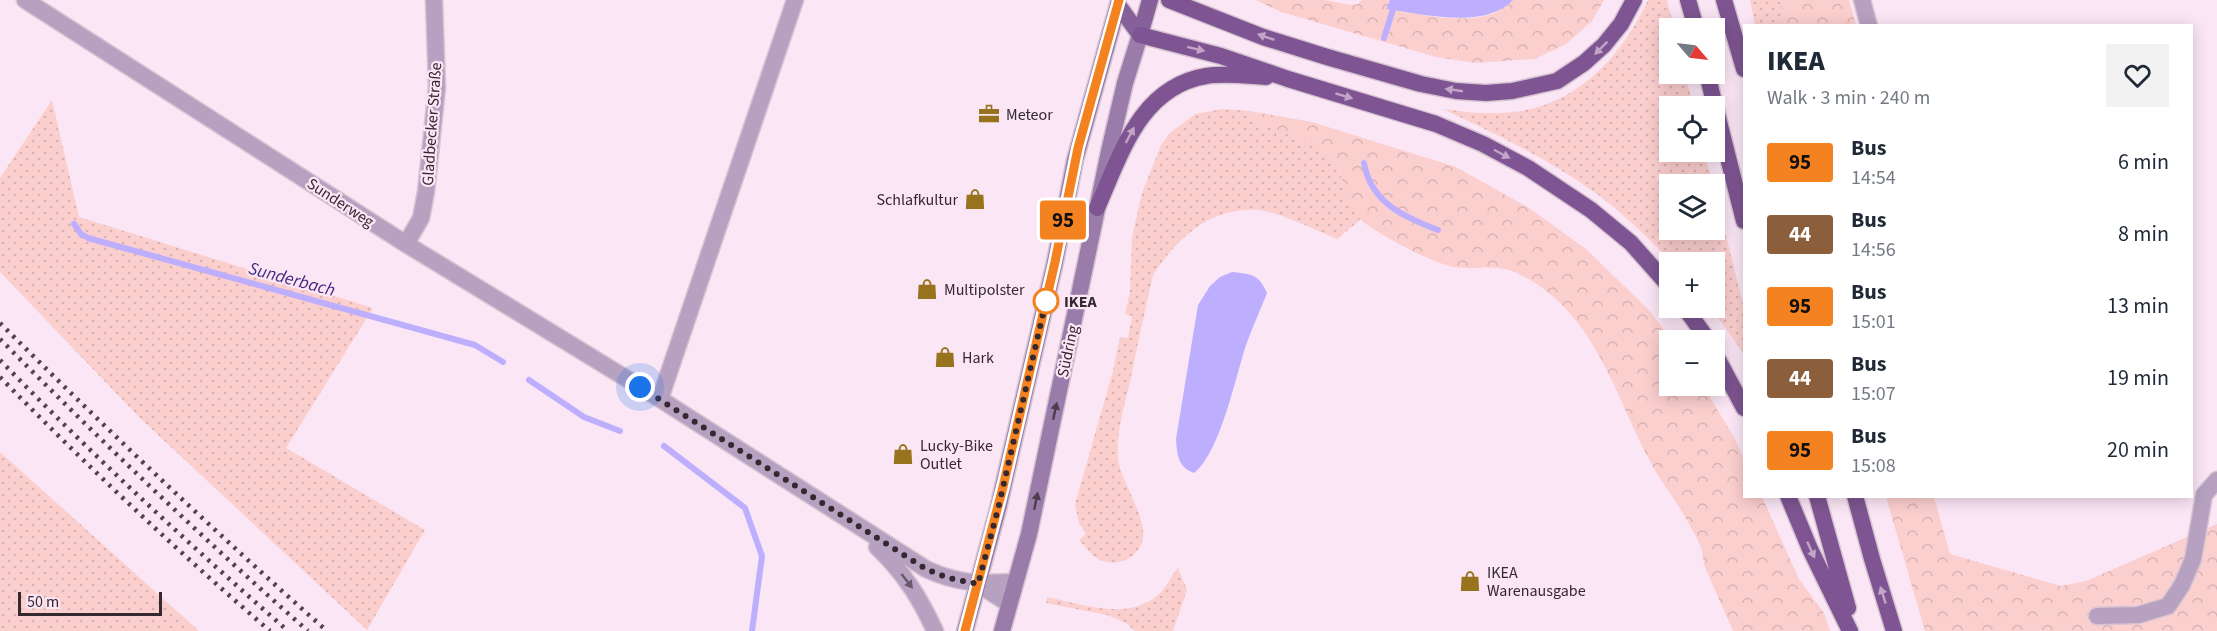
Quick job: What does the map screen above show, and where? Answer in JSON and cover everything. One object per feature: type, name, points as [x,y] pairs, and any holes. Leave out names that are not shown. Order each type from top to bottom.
[{"type":"highway","points":[[1169,0],[1263,37],[1327,57],[1421,84],[1456,91],[1486,93],[1512,91],[1557,81],[1584,63],[1604,45],[1621,24],[1634,0]]},
{"type":"highway","points":[[1688,0],[1693,18]]},
{"type":"highway","points":[[1724,0],[1743,63]]},
{"type":"highway","points":[[1733,0],[1743,60]]},
{"type":"highway","points":[[1140,35],[1221,56],[1436,124],[1483,144],[1528,168],[1591,210],[1631,243],[1659,274]]},
{"type":"highway","points":[[1097,208],[1138,120],[1150,105],[1164,94],[1181,83],[1208,76],[1288,79]]},
{"type":"highway","points":[[1710,84],[1743,217]]},
{"type":"highway","points":[[1725,373],[1743,406]]},
{"type":"highway","points":[[1789,498],[1810,549],[1852,631]]},
{"type":"highway","points":[[1818,498],[1852,631]]},
{"type":"highway","points":[[1857,498],[1894,631]]},
{"type":"main road","name":"Südring","points":[[1002,631],[1029,534],[1125,83],[1150,0]]},
{"type":"main road","name":"Südring","points":[[1124,2],[1140,35]]},
{"type":"main road","name":"Südring","points":[[965,631],[998,509],[1055,262],[1075,160],[1124,2]]},
{"type":"street","name":"Sunderweg","points":[[26,0],[406,244],[660,399],[926,569],[948,578],[978,584],[1015,582]]},
{"type":"street","name":"Gladbecker Straße","points":[[406,244],[421,218],[426,192],[437,87],[434,0]]},
{"type":"street","points":[[660,399],[795,0]]},
{"type":"street","points":[[1862,0],[1868,24]]},
{"type":"street","points":[[2097,616],[2138,615],[2168,606],[2182,585],[2193,559],[2204,495],[2217,480]]},
{"type":"street","name":"Sunderweg","points":[[853,524],[890,560],[911,586],[920,599],[935,631]]},
{"type":"street","points":[[978,584],[1009,604]]},
{"type":"green space","points":[[1256,0],[1324,0],[1352,5],[1362,0],[1390,0],[1386,9],[1435,17],[1470,18],[1486,16],[1501,10],[1513,0],[1604,0],[1592,21],[1566,44],[1535,59],[1476,63],[1436,57],[1281,12]]},
{"type":"green space","points":[[1648,0],[1667,0],[1672,18],[1659,18],[1659,84],[1688,84],[1690,96],[1659,96],[1659,162],[1707,162],[1710,174],[1659,174],[1659,240],[1725,240],[1725,231],[1743,304],[1743,353],[1718,318],[1725,318],[1725,252],[1662,252],[1617,210],[1579,181],[1522,148],[1443,109],[1503,113],[1535,108],[1557,100],[1577,89],[1595,75],[1625,40]]},
{"type":"green space","points":[[1750,0],[1780,0],[1785,24],[1755,24]]},
{"type":"green space","points":[[1780,0],[1849,0],[1856,24],[1785,24]]},
{"type":"green space","points":[[52,100],[79,217],[373,308],[286,448],[425,530],[367,630],[140,418],[0,272],[0,178]]},
{"type":"green space","points":[[1223,109],[1250,111],[1249,119],[1310,144],[1331,157],[1336,163],[1360,220],[1337,239],[1267,211],[1241,210],[1225,213],[1197,227],[1184,237],[1162,261],[1153,275],[1118,440],[1120,469],[1139,515],[1143,536],[1138,551],[1128,559],[1117,562],[1104,561],[1093,555],[1079,540],[1086,534],[1079,523],[1075,504],[1113,371],[1120,337],[1128,338],[1132,316],[1125,314],[1130,292],[1132,237],[1142,193],[1161,145],[1170,133],[1195,114]]},
{"type":"green space","points":[[1250,111],[1312,122],[1456,167],[1529,208],[1586,249],[1648,309],[1664,330],[1659,330],[1659,396],[1709,396],[1743,457],[1743,498],[1762,498],[1799,579],[1824,613],[1830,631],[1733,631],[1705,567],[1696,536],[1650,461],[1600,357],[1568,311],[1547,291],[1512,271],[1445,265],[1420,255],[1379,233],[1356,215],[1348,201],[1336,163],[1321,150],[1248,119]]},
{"type":"green space","points":[[0,452],[199,631],[0,631]]},
{"type":"green space","points":[[1886,498],[1934,498],[1950,554],[2061,586],[2086,581],[2217,524],[2217,631],[1925,631]]},
{"type":"green space","points":[[1178,568],[1187,590],[1173,631],[1135,631],[1126,623],[1107,615],[1046,603],[1047,597],[1105,609],[1133,607],[1159,594]]},
{"type":"shaded area","points":[[1390,0],[1513,0],[1501,9],[1486,15],[1453,18],[1386,9]]},
{"type":"shaded area","points":[[1232,272],[1254,276],[1261,282],[1267,293],[1246,345],[1219,433],[1212,449],[1194,473],[1179,460],[1176,439],[1198,305],[1210,286],[1220,277]]},
{"type":"waterway","points":[[1384,38],[1396,0]]},
{"type":"waterway","points":[[1364,163],[1374,189],[1391,207],[1413,220],[1438,230]]},
{"type":"waterway","name":"Sunderbach","points":[[74,224],[81,234],[88,238],[475,345],[503,362]]},
{"type":"waterway","name":"Sunderbach","points":[[529,380],[584,417],[620,431]]},
{"type":"waterway","name":"Sunderbach","points":[[664,446],[745,508],[762,556],[752,631]]},
{"type":"railway","points":[[0,323],[161,480],[327,631]]},
{"type":"railway","points":[[0,339],[152,488],[308,631]]},
{"type":"railway","points":[[0,360],[141,498],[288,631]]},
{"type":"railway","points":[[0,377],[132,507],[270,631]]},
{"type":"bus line","name":"95","points":[[965,631],[1003,487],[1055,262],[1078,148],[1119,0]]},
{"type":"place","name":"Meteor","points":[[989,114]]},
{"type":"place","name":"Schlafkultur","points":[[975,199]]},
{"type":"place","name":"Multipolster","points":[[927,289]]},
{"type":"place","name":"IKEA","points":[[1046,301]]},
{"type":"place","name":"Hark","points":[[945,357]]},
{"type":"place","name":"Lucky-Bike Outlet","points":[[903,454]]},
{"type":"place","name":"IKEA Warenausgabe","points":[[1470,581]]},
{"type":"route","points":[[640,387],[891,549],[938,574],[978,584],[998,509],[1046,301]]}]
